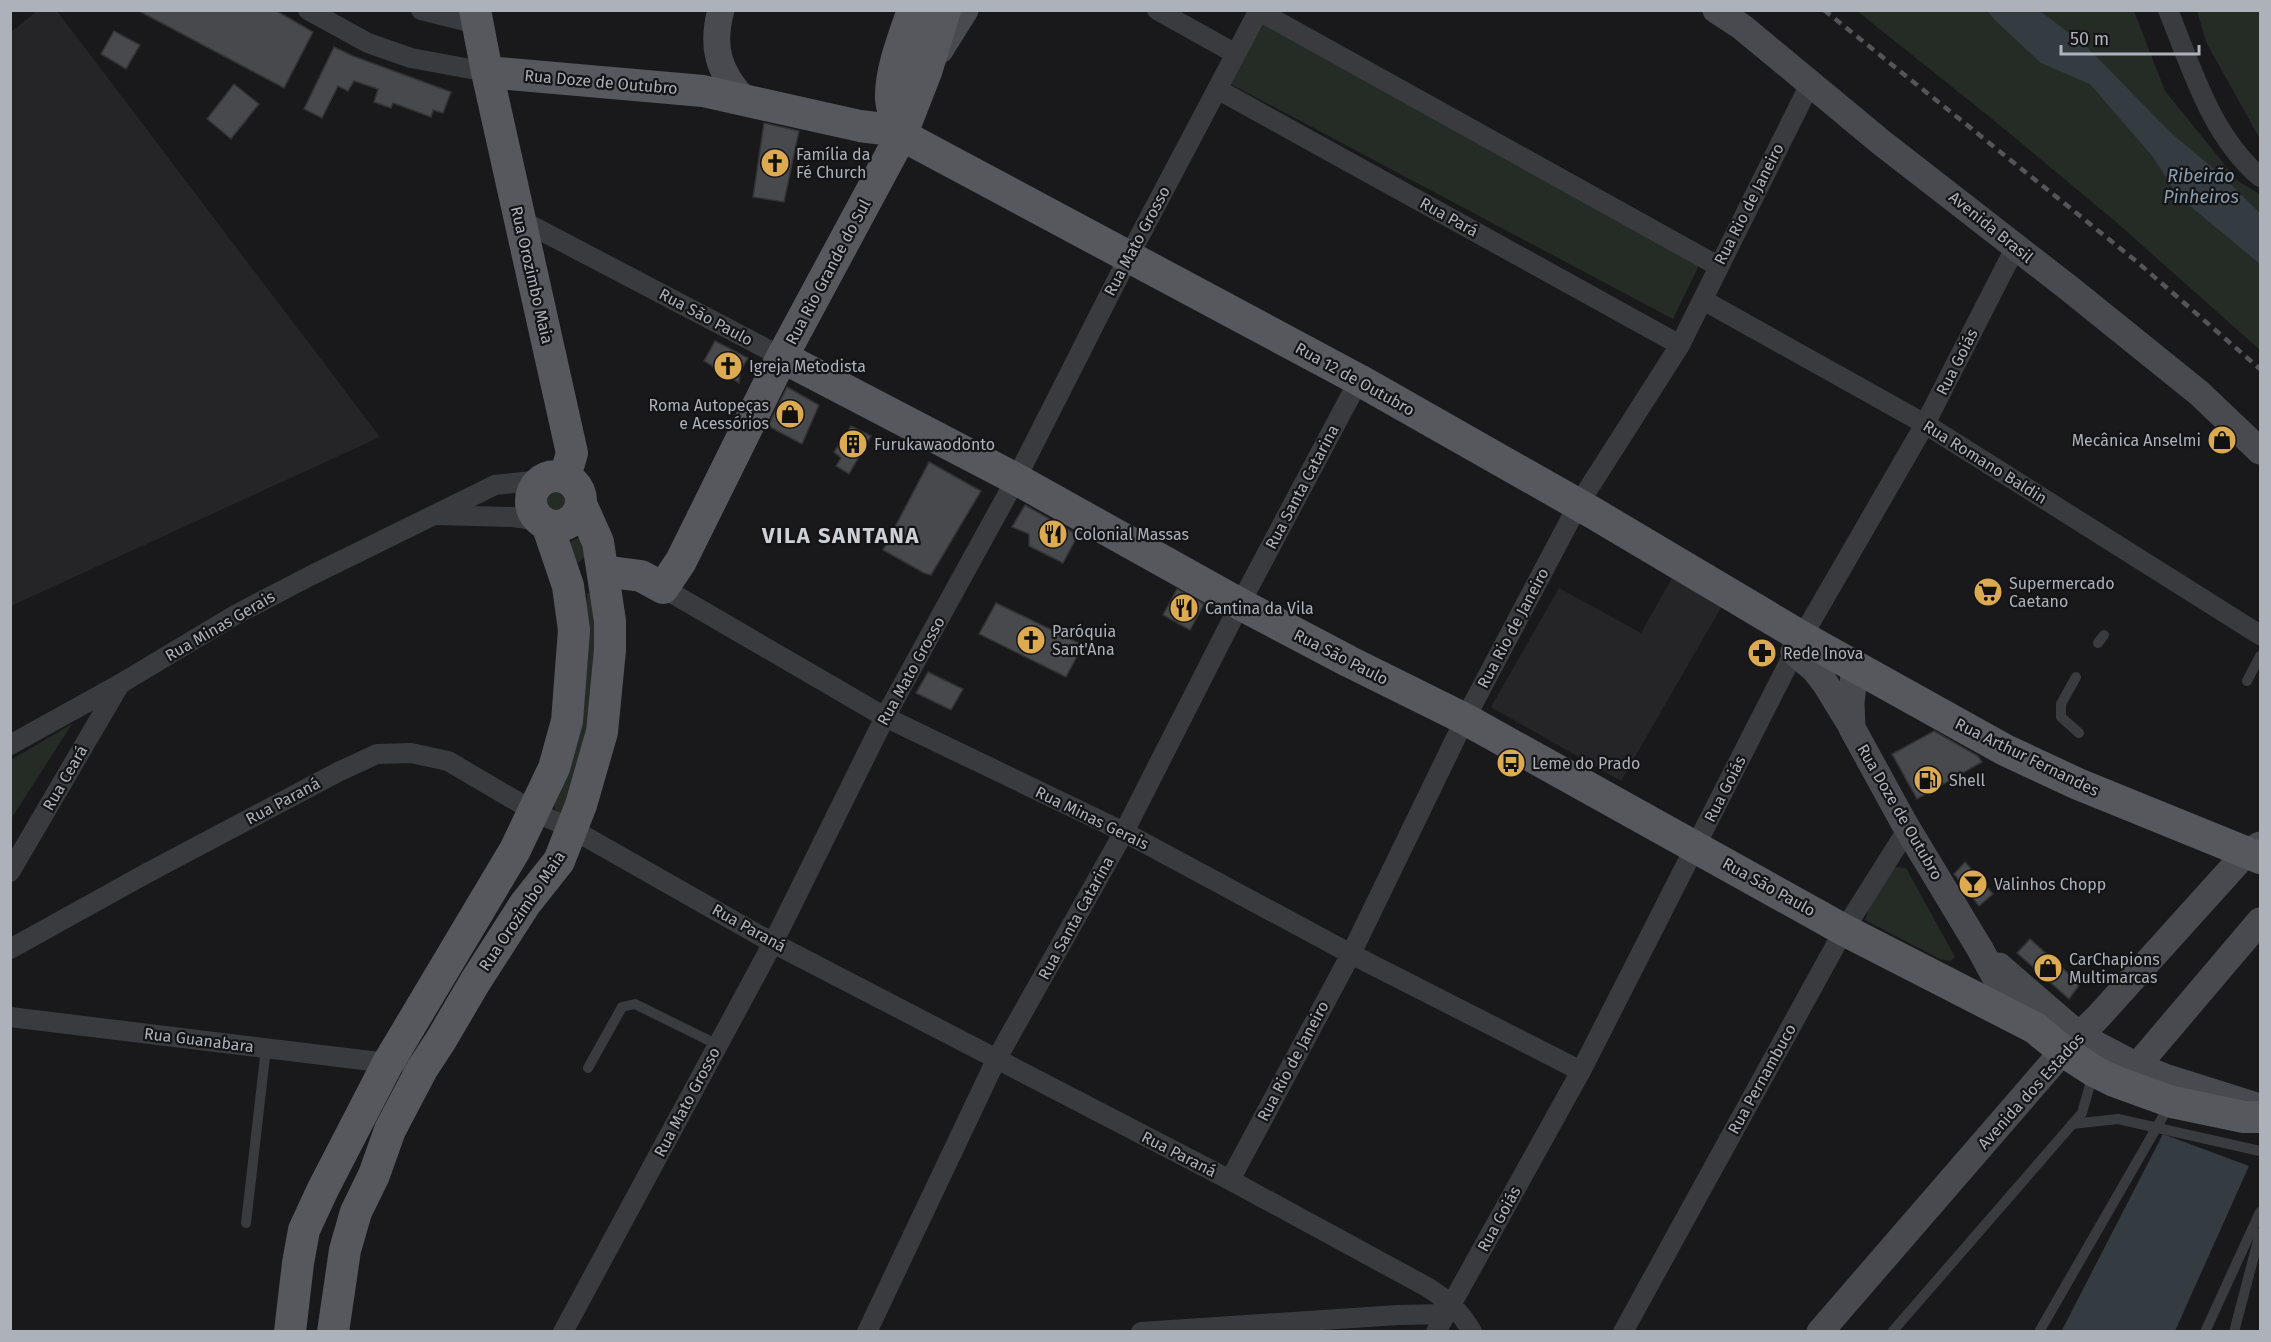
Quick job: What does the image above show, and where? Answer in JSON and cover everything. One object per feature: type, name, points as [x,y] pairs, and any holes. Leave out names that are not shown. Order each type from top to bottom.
[{"type":"main road","points":[[721,10],[716,29],[717,51],[721,67],[731,85],[744,99]]},
{"type":"main road","points":[[901,136],[891,101],[891,88],[901,44],[913,10]]},
{"type":"main road","name":"Rua Rio Grande do Sul","points":[[663,588],[681,561],[782,357],[901,136],[926,72],[945,10]]},
{"type":"main road","points":[[926,72],[964,10]]},
{"type":"main road","name":"Avenida Brasil","points":[[1716,10],[1742,27],[1810,84],[2199,393],[2260,451]]},
{"type":"main road","points":[[476,17],[487,72]]},
{"type":"main road","name":"Rua Doze de Outubro","points":[[487,72],[703,91],[860,126],[892,130],[901,136]]},
{"type":"main road","name":"Rua Orozimbo Maia","points":[[487,72],[572,453],[554,478]]},
{"type":"main road","name":"Rua 12 de Outubro","points":[[901,136],[1359,380],[1578,505],[1798,644]]},
{"type":"main road","name":"Rua São Paulo","points":[[782,357],[1016,480],[1240,604],[1465,719],[1844,930],[2035,1028]]},
{"type":"main road","points":[[554,478],[578,488],[581,504],[579,513],[566,524],[558,526],[544,523],[532,508],[532,492],[554,478]]},
{"type":"main road","name":"Rua Orozimbo Maia","points":[[333,1332],[345,1250],[356,1212],[374,1174],[390,1130],[422,1069],[525,904],[559,861],[572,829],[602,732],[607,696],[610,621],[598,543],[581,504]]},
{"type":"main road","name":"Rua Orozimbo Maia","points":[[290,1332],[304,1230],[388,1063],[500,876],[535,812],[554,768],[567,721],[574,630],[568,586],[544,523]]},
{"type":"main road","points":[[568,586],[603,571]]},
{"type":"main road","name":"Rua Minas Gerais","points":[[603,571],[641,576],[663,588]]},
{"type":"main road","points":[[1798,644],[1852,729]]},
{"type":"main road","name":"Rua Arthur Fernandes","points":[[1798,644],[1855,666],[2005,750],[2078,784],[2256,852]]},
{"type":"main road","name":"Rua Doze de Outubro","points":[[1855,666],[1851,703],[1852,729],[1907,830],[1980,949],[2006,997],[2035,1028],[2190,1086],[2260,1107]]},
{"type":"main road","name":"Avenida dos Estados","points":[[1821,1332],[2072,1043],[2256,852]]},
{"type":"main road","points":[[2137,1066],[2260,921]]},
{"type":"main road","name":"Rua Doze de Outubro","points":[[1980,949],[2020,986],[2094,1071],[2114,1081],[2164,1114],[2260,1117]]},
{"type":"street","name":"Rua Doze de Outubro","points":[[308,10],[368,43],[411,58],[487,72]]},
{"type":"street","points":[[421,10],[476,17]]},
{"type":"street","points":[[1157,10],[1236,54]]},
{"type":"street","points":[[2168,10],[2208,110],[2241,160],[2260,177]]},
{"type":"street","points":[[1259,11],[1718,266]]},
{"type":"street","name":"Rua Mato Grosso","points":[[563,1332],[773,943],[885,717],[1016,480],[1128,258],[1259,11]]},
{"type":"street","name":"Rua Rio de Janeiro","points":[[1230,1180],[1351,954],[1465,719],[1578,505],[1680,345],[1810,84]]},
{"type":"street","name":"Rua Pará","points":[[1217,89],[1680,345]]},
{"type":"street","name":"Rua São Paulo","points":[[519,219],[782,357]]},
{"type":"street","name":"Rua Goiás","points":[[1445,1317],[1581,1071],[1798,644],[1925,424],[2015,248]]},
{"type":"street","name":"Rua Romano Baldin","points":[[1702,300],[1925,424],[2260,635]]},
{"type":"street","name":"Rua Santa Catarina","points":[[867,1332],[996,1060],[1124,832],[1240,604],[1359,380]]},
{"type":"street","name":"Rua Minas Gerais","points":[[10,746],[235,615],[495,485],[554,478]]},
{"type":"street","name":"Rua Minas Gerais","points":[[435,515],[513,517],[544,523]]},
{"type":"street","name":"Rua Minas Gerais","points":[[663,588],[885,717],[1124,832],[1351,954],[1581,1071]]},
{"type":"street","name":"Rua Ceará","points":[[10,872],[120,684]]},
{"type":"street","name":"Rua Paraná","points":[[10,949],[296,794],[377,754],[411,753],[448,761],[535,812],[572,829],[773,943],[1230,1180],[1427,1287],[1445,1317],[1461,1313],[1472,1332]]},
{"type":"street","name":"Rua Pernambuco","points":[[1623,1332],[1844,930],[1907,830]]},
{"type":"street","name":"Rua Guanabara","points":[[11,1017],[422,1069]]},
{"type":"street","points":[[1141,1332],[1398,1315],[1445,1317]]},
{"type":"lane","points":[[2247,681],[2260,656]]},
{"type":"lane","points":[[2076,677],[2061,704],[2061,717],[2079,733]]},
{"type":"lane","points":[[588,1068],[622,1007],[635,1004],[718,1045]]},
{"type":"lane","points":[[246,1223],[266,1048]]},
{"type":"lane","points":[[1892,1332],[2082,1113],[2094,1071]]},
{"type":"lane","points":[[2072,1124],[2164,1114],[2260,1151]]},
{"type":"lane","points":[[2039,1332],[2164,1114]]},
{"type":"lane","points":[[2205,1332],[2260,1212]]},
{"type":"lane","points":[[2234,1332],[2260,1233]]},
{"type":"shaded area","points":[[38,10],[57,11],[380,437],[11,606],[10,33]]},
{"type":"shaded area","points":[[1857,11],[2134,11],[2165,91],[2238,181],[2260,194],[2260,350],[2116,222]]},
{"type":"shaded area","points":[[2197,11],[2260,11],[2260,139],[2206,42]]},
{"type":"shaded area","points":[[1262,14],[1701,261],[1673,319],[1227,82]]},
{"type":"shaded area","points":[[555,485],[567,489],[571,501],[567,513],[555,517],[543,513],[539,501],[543,489]]},
{"type":"shaded area","points":[[578,538],[583,540],[586,556],[578,563],[575,562],[569,544]]},
{"type":"shaded area","points":[[1672,578],[1722,606],[1621,781],[1491,707],[1559,588],[1641,633]]},
{"type":"shaded area","points":[[587,593],[595,595],[593,734],[564,814],[557,812],[554,806],[569,763],[581,599],[587,600]]},
{"type":"shaded area","points":[[72,724],[11,819],[11,760]]},
{"type":"shaded area","points":[[1894,867],[1906,868],[1955,957],[1950,961],[1940,959],[1865,920],[1869,907]]},
{"type":"water","name":"Ribeirão Pinheiros","points":[[1987,11],[2040,11],[2085,45],[2171,133],[2220,174],[2260,213],[2260,264],[2178,196],[2153,157],[2090,84],[2041,63]]},
{"type":"water","points":[[2163,1134],[2249,1166],[2175,1331],[2061,1332]]},
{"type":"building","points":[[137,10],[275,10],[313,32],[284,88]]},
{"type":"building","points":[[114,31],[140,45],[126,69],[101,54]]},
{"type":"building","points":[[334,47],[451,92],[443,113],[433,110],[431,117],[393,103],[391,108],[374,102],[378,89],[354,81],[348,91],[338,86],[322,118],[304,109]]},
{"type":"building","points":[[234,84],[259,104],[231,139],[207,119]]},
{"type":"building","name":"Família da Fé Church","points":[[764,123],[799,131],[784,202],[753,197]]},
{"type":"building","name":"Igreja Metodista","points":[[715,341],[748,358],[740,371],[739,383],[704,361]]},
{"type":"building","name":"Roma Autopeças e Acessórios","points":[[787,387],[819,405],[802,444],[768,426]]},
{"type":"building","name":"Furukawaodonto","points":[[851,426],[871,436],[849,474],[836,466],[841,458],[834,452]]},
{"type":"building","points":[[929,462],[981,491],[931,575],[883,550]]},
{"type":"building","name":"Colonial Massas","points":[[1025,505],[1078,535],[1063,563],[1029,546],[1029,534],[1012,527]]},
{"type":"building","name":"Cantina da Vila","points":[[1177,589],[1204,604],[1190,630],[1163,615]]},
{"type":"building","name":"Paróquia Sant'Ana","points":[[996,603],[1083,645],[1066,677],[979,634]]},
{"type":"building","points":[[928,672],[963,689],[951,710],[916,693]]},
{"type":"building","name":"Shell","points":[[1934,731],[1978,756],[1982,762],[1917,799],[1892,754]]},
{"type":"building","name":"Valinhos Chopp","points":[[1965,862],[1993,894],[1979,906],[1954,874]]},
{"type":"building","name":"CarChapions Multimarcas","points":[[2030,939],[2080,984],[2069,999],[2017,953]]},
{"type":"railway","points":[[1824,10],[2136,261],[2260,369]]},
{"type":"place","name":"Família da Fé Church","points":[[775,163]]},
{"type":"place","name":"Igreja Metodista","points":[[728,366]]},
{"type":"place","name":"Roma Autopeças e Acessórios","points":[[790,414]]},
{"type":"place","name":"Mecânica Anselmi","points":[[2222,440]]},
{"type":"place","name":"Furukawaodonto","points":[[853,444]]},
{"type":"place","name":"Colonial Massas","points":[[1053,534]]},
{"type":"place","name":"Supermercado Caetano","points":[[1988,592]]},
{"type":"place","name":"Cantina da Vila","points":[[1184,608]]},
{"type":"place","name":"Paróquia Sant'Ana","points":[[1031,640]]},
{"type":"place","name":"Rede Inova","points":[[1762,653]]},
{"type":"place","name":"Leme do Prado","points":[[1511,763]]},
{"type":"place","name":"Shell","points":[[1928,780]]},
{"type":"place","name":"Valinhos Chopp","points":[[1973,884]]},
{"type":"place","name":"CarChapions Multimarcas","points":[[2048,968]]},
{"type":"district","name":"VILA SANTANA","points":[[841,535]]}]
